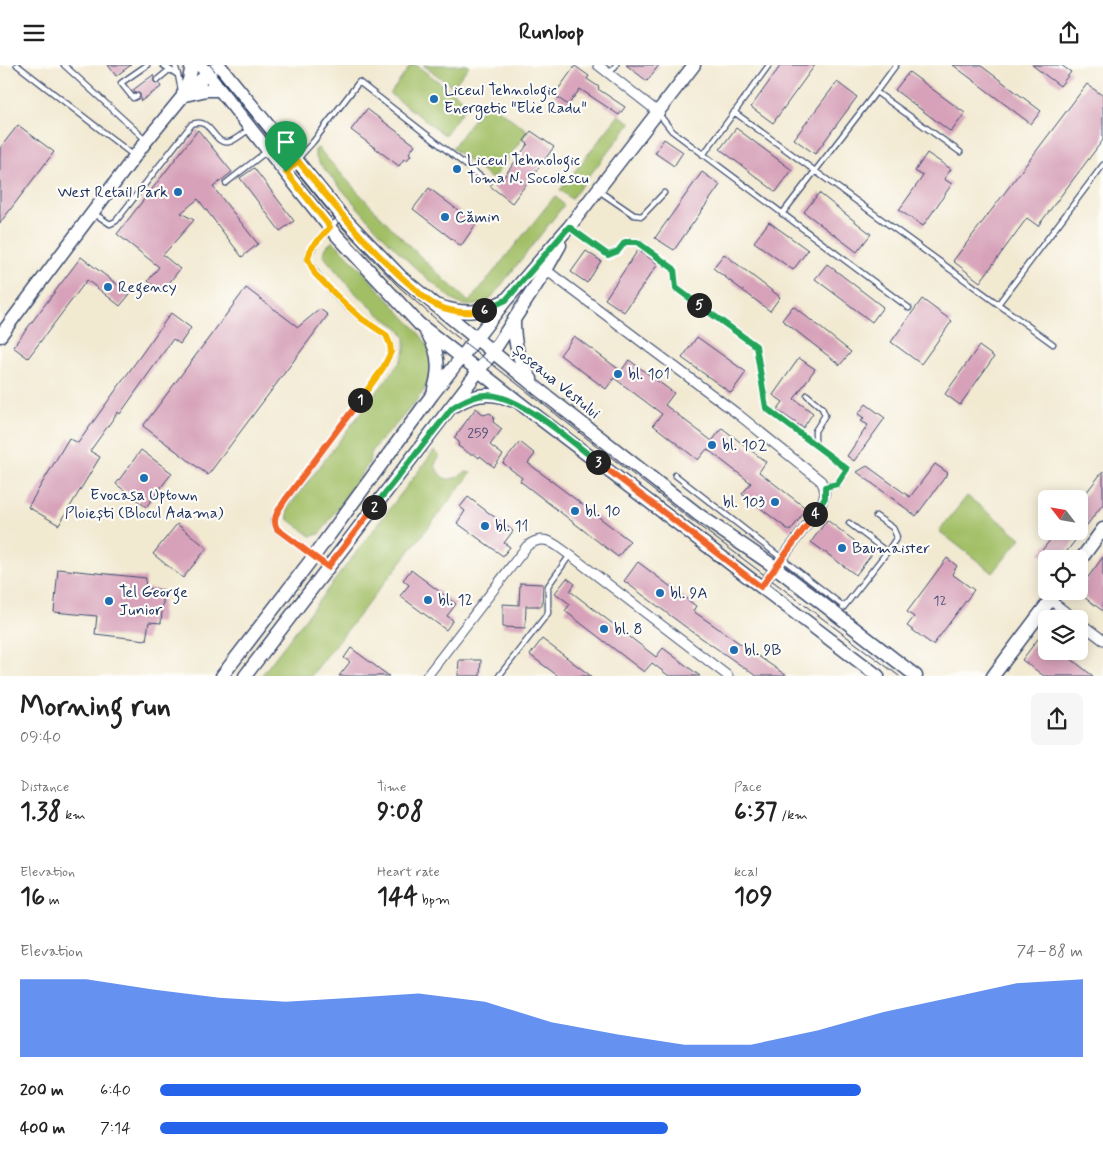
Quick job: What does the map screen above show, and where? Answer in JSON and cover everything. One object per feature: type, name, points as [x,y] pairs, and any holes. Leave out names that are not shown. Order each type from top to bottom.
[{"type":"main road","points":[[182,96],[189,80],[192,65]]},
{"type":"main road","points":[[0,336],[146,140],[203,69],[218,65]]},
{"type":"main road","name":"Șoseaua Vestului","points":[[218,65],[342,216],[401,277],[538,389],[699,515],[778,562],[841,611],[916,676]]},
{"type":"main road","points":[[222,676],[314,556],[461,357],[506,300],[569,227],[694,65]]},
{"type":"main road","points":[[203,69],[330,227],[419,324],[431,341],[437,361],[437,378],[432,395]]},
{"type":"main road","points":[[182,96],[207,90],[220,90]]},
{"type":"main road","points":[[245,676],[493,352],[546,270],[569,227]]},
{"type":"main road","points":[[432,303],[449,310],[477,312],[506,300]]},
{"type":"main road","points":[[514,321],[518,355],[526,373],[538,389]]},
{"type":"main road","points":[[419,324],[878,676]]},
{"type":"main road","points":[[452,408],[463,401],[487,395],[505,398],[524,406]]},
{"type":"main road","points":[[1088,550],[1103,529]]},
{"type":"main road","points":[[994,676],[1050,600]]},
{"type":"street","points":[[598,65],[658,112]]},
{"type":"street","points":[[546,270],[739,415],[816,475],[825,487],[825,498],[820,507],[761,587]]},
{"type":"street","points":[[427,676],[527,546],[533,542],[545,540],[551,541],[570,555],[728,676]]},
{"type":"street","points":[[1057,600],[1066,610]]},
{"type":"street","points":[[1088,628],[1103,640]]},
{"type":"lane","points":[[17,65],[134,156]]},
{"type":"lane","points":[[64,65],[146,140]]},
{"type":"lane","points":[[137,96],[133,99],[121,83],[147,65]]},
{"type":"lane","points":[[163,65],[178,75]]},
{"type":"lane","points":[[175,65],[182,96]]},
{"type":"lane","points":[[609,74],[616,65]]},
{"type":"lane","points":[[703,155],[769,65]]},
{"type":"lane","points":[[782,214],[896,65]]},
{"type":"lane","points":[[157,80],[169,70]]},
{"type":"lane","points":[[286,172],[298,161],[359,82],[485,180]]},
{"type":"lane","points":[[876,92],[960,152]]},
{"type":"lane","points":[[658,112],[672,131],[909,308]]},
{"type":"lane","points":[[734,112],[1053,344]]},
{"type":"lane","points":[[93,212],[110,224],[116,221],[192,124],[198,121],[203,123],[220,141],[226,142],[230,142],[251,128]]},
{"type":"lane","points":[[226,183],[269,150]]},
{"type":"lane","points":[[998,303],[1103,165]]},
{"type":"lane","points":[[598,190],[634,215],[642,216],[664,193]]},
{"type":"lane","points":[[328,567],[277,529],[274,523],[275,516],[383,368],[391,352],[386,335],[362,319],[315,274],[308,259],[311,248],[342,216]]},
{"type":"lane","points":[[569,227],[608,255],[618,251],[625,242],[637,242],[674,269],[676,288],[756,346],[766,408],[847,469],[837,484],[825,487]]},
{"type":"lane","points":[[807,395],[822,407],[825,415],[816,431],[815,445]]},
{"type":"lane","points":[[675,475],[778,562]]},
{"type":"lane","points":[[841,611],[887,552],[896,537],[893,528],[876,516]]},
{"type":"lane","points":[[849,523],[887,552]]},
{"type":"lane","points":[[499,676],[548,613],[548,586],[570,555]]},
{"type":"green space","points":[[411,65],[416,65],[468,103],[445,135],[390,94]]},
{"type":"green space","points":[[423,65],[467,65],[469,66],[453,87]]},
{"type":"green space","points":[[487,101],[528,131],[492,179],[452,148]]},
{"type":"green space","points":[[619,115],[631,123],[571,199],[560,190]]},
{"type":"green space","points":[[318,148],[391,227],[469,302],[555,196],[564,205],[492,297],[485,302],[469,306],[452,299],[422,274],[376,228],[319,163],[315,156],[315,150]]},
{"type":"green space","points":[[333,241],[417,331],[431,352],[434,367],[425,389],[395,426],[376,445],[369,463],[320,534],[311,536],[288,519],[287,509],[400,362],[405,350],[405,338],[399,328],[381,316],[353,291],[326,259],[323,254],[327,246]]},
{"type":"green space","points":[[434,451],[439,455],[435,465],[444,478],[452,479],[466,472],[471,473],[311,676],[261,676]]},
{"type":"green space","points":[[967,496],[1021,538],[993,573],[939,531]]},
{"type":"building","points":[[108,65],[131,65],[116,76]]},
{"type":"building","points":[[626,65],[659,65],[647,81]]},
{"type":"building","points":[[781,65],[815,65],[773,123],[751,107]]},
{"type":"building","points":[[953,65],[980,65],[1041,111],[1031,124]]},
{"type":"building","points":[[1032,65],[1061,65],[1071,72],[1060,86]]},
{"type":"building","points":[[575,66],[589,76],[587,79],[599,87],[598,89],[625,107],[619,115],[580,89],[568,105],[554,95]]},
{"type":"building","points":[[909,72],[965,113],[951,132],[895,90]]},
{"type":"building","points":[[153,75],[154,82],[159,83],[161,87],[141,101],[140,94],[135,93],[133,90]]},
{"type":"building","points":[[837,82],[857,97],[815,154],[794,139]]},
{"type":"building","points":[[1087,84],[1103,96],[1103,140],[1038,226],[1027,218],[980,282],[953,261]]},
{"type":"building","points":[[367,109],[415,145],[409,153],[411,155],[407,160],[404,159],[399,166],[351,130]]},
{"type":"building","points":[[18,125],[54,152],[0,223],[0,148]]},
{"type":"building","points":[[736,128],[792,170],[776,192],[720,149]]},
{"type":"building","name":"West Retail Park","points":[[198,130],[232,172],[213,187],[258,244],[242,257],[198,199],[181,213],[194,220],[163,255],[180,269],[162,292],[148,281],[159,267],[117,234]]},
{"type":"building","points":[[531,131],[554,147],[512,203],[490,186],[496,179],[500,182],[528,144],[524,141]]},
{"type":"building","points":[[664,139],[683,152],[674,166],[655,153]]},
{"type":"building","points":[[927,153],[951,169],[944,179],[952,184],[923,226],[899,210],[923,176],[915,171]]},
{"type":"building","points":[[254,168],[294,221],[280,231],[240,178]]},
{"type":"building","points":[[702,172],[720,185],[674,250],[655,238]]},
{"type":"building","name":"Cămin","points":[[429,188],[476,224],[461,246],[413,209]]},
{"type":"building","points":[[819,193],[871,234],[857,252],[804,212]]},
{"type":"building","points":[[769,222],[808,250],[793,270],[754,242]]},
{"type":"building","points":[[638,250],[658,264],[624,312],[605,299]]},
{"type":"building","points":[[586,251],[601,261],[587,283],[571,272]]},
{"type":"building","points":[[724,254],[780,297],[770,311],[713,268]]},
{"type":"building","name":"Regency","points":[[81,257],[130,294],[120,306],[87,280],[28,358],[13,347]]},
{"type":"building","points":[[827,264],[883,307],[872,322],[815,279]]},
{"type":"building","points":[[246,288],[298,327],[320,309],[328,315],[208,475],[143,426]]},
{"type":"building","points":[[922,299],[952,321],[921,364],[891,342]]},
{"type":"building","points":[[793,306],[851,352],[840,365],[782,320]]},
{"type":"building","points":[[171,313],[191,328],[180,344],[173,339],[120,414],[118,412],[90,451],[100,457],[59,525],[28,507],[69,438],[78,443]]},
{"type":"building","points":[[574,336],[621,371],[629,360],[674,393],[665,405],[712,441],[722,428],[766,462],[759,472],[807,509],[790,531],[742,494],[751,483],[707,449],[698,460],[653,425],[662,414],[614,378],[606,389],[560,355]]},
{"type":"building","points":[[697,337],[746,372],[731,393],[682,358]]},
{"type":"building","points":[[979,346],[994,357],[960,405],[945,394]]},
{"type":"building","points":[[799,358],[815,369],[794,399],[813,413],[803,428],[777,410],[783,402],[773,395]]},
{"type":"building","points":[[866,404],[885,418],[854,461],[847,456],[868,425],[861,421],[864,418],[858,414]]},
{"type":"building","points":[[476,408],[484,415],[490,413],[494,417],[493,422],[502,429],[490,445],[503,455],[494,467],[480,456],[479,458],[474,454],[470,454],[458,446],[459,442],[454,438]]},
{"type":"building","name":"bl. 10","points":[[520,442],[535,454],[528,463],[630,541],[618,557],[520,481],[522,478],[503,463]]},
{"type":"building","name":"Evocasa Uptown Ploiești (Blocul Adama)","points":[[141,450],[172,473],[146,507],[116,484]]},
{"type":"building","points":[[935,464],[948,473],[916,516],[857,472],[867,466],[910,497]]},
{"type":"building","points":[[1103,471],[1103,504],[1088,524],[1088,490]]},
{"type":"building","name":"bl. 11","points":[[468,497],[513,531],[504,543],[510,547],[503,556],[457,523],[465,511],[460,507]]},
{"type":"building","name":"Baumaister","points":[[827,520],[872,554],[856,575],[811,542]]},
{"type":"building","points":[[177,524],[207,548],[183,578],[153,554]]},
{"type":"building","points":[[1050,540],[1076,540],[1068,550],[1042,550]]},
{"type":"building","points":[[1103,557],[1103,611],[1088,600],[1088,577]]},
{"type":"building","points":[[947,558],[957,566],[952,574],[974,590],[933,645],[907,626],[914,617],[907,612]]},
{"type":"building","points":[[638,562],[696,606],[693,611],[787,676],[756,676],[624,581]]},
{"type":"building","name":"Tel George Junior","points":[[58,569],[146,578],[145,588],[164,590],[161,623],[149,622],[146,640],[95,634],[97,616],[54,612]]},
{"type":"building","name":"bl. 12","points":[[411,570],[456,604],[447,616],[453,620],[446,630],[400,596],[409,585],[403,580]]},
{"type":"building","name":"bl. 8","points":[[567,578],[575,584],[570,591],[656,657],[663,648],[700,676],[669,676],[652,663],[644,672],[565,611],[570,604],[555,593]]},
{"type":"building","points":[[520,583],[543,584],[542,606],[526,606],[525,628],[503,627],[503,604],[519,605]]},
{"type":"building","points":[[542,639],[591,676],[558,676],[530,655]]},
{"type":"building","points":[[1038,639],[1038,660],[1073,660],[1093,676],[1044,676],[1022,660]]},
{"type":"building","points":[[351,648],[389,676],[339,676],[350,662],[344,658]]},
{"type":"building","points":[[459,660],[481,660],[480,676],[458,676]]},
{"type":"tram line","points":[[210,65],[339,224],[397,285],[447,329],[694,522],[899,676]]},
{"type":"place","name":"Liceul Tehnologic Energetic \"Elie Radu\"","points":[[434,99]]},
{"type":"place","name":"Liceul Tehnologic Toma N. Socolescu","points":[[457,169]]},
{"type":"place","name":"West Retail Park","points":[[178,192]]},
{"type":"place","name":"Cămin","points":[[445,217]]},
{"type":"place","name":"Regency","points":[[108,287]]},
{"type":"place","name":"bl. 101","points":[[618,374]]},
{"type":"place","name":"bl. 102","points":[[712,445]]},
{"type":"place","name":"Evocasa Uptown Ploiești (Blocul Adama)","points":[[144,478]]},
{"type":"place","name":"bl. 103","points":[[775,502]]},
{"type":"place","name":"bl. 10","points":[[575,511]]},
{"type":"place","name":"bl. 11","points":[[485,526]]},
{"type":"place","name":"Baumaister","points":[[842,548]]},
{"type":"place","name":"bl. 9A","points":[[660,593]]},
{"type":"place","name":"bl. 12","points":[[428,600]]},
{"type":"place","name":"Tel George Junior","points":[[109,601]]},
{"type":"place","name":"bl. 8","points":[[604,629]]},
{"type":"place","name":"bl. 9B","points":[[734,650]]},
{"type":"route","points":[[298,161],[342,216],[401,277],[432,303],[449,310],[477,312],[506,300],[569,227],[608,255],[618,251],[625,242],[637,242],[674,269],[676,288],[756,346],[766,408],[847,469],[837,484],[825,487],[825,498],[820,507],[761,587],[524,406],[497,396],[474,397],[452,408],[328,567],[277,529],[274,523],[275,516],[383,368],[391,352],[386,335],[362,319],[315,274],[308,259],[311,248],[330,227],[286,172],[298,161]]}]
